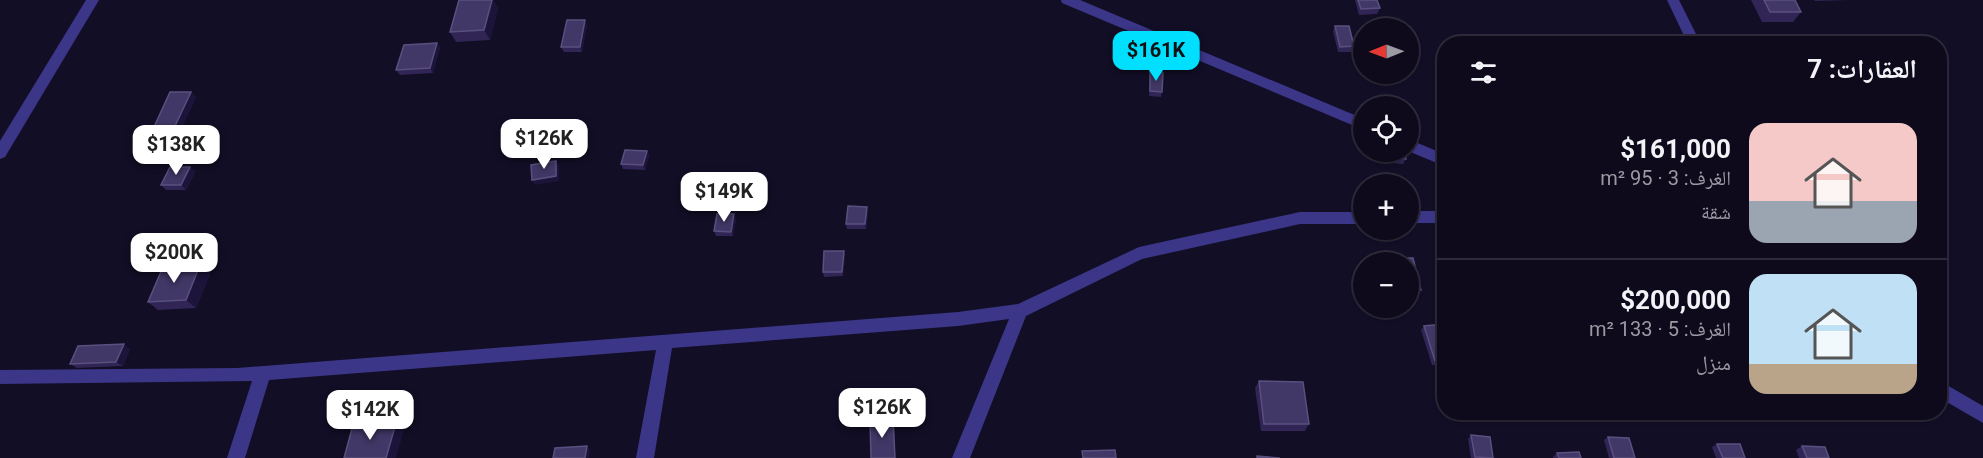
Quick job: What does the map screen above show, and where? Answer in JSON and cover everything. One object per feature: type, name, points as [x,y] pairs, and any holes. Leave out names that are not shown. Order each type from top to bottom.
[{"type":"street","points":[[0,153],[93,0]]},
{"type":"street","points":[[1067,0],[1353,120]]},
{"type":"street","points":[[1673,0],[1691,36]]},
{"type":"street","points":[[1419,150],[1437,157]]},
{"type":"street","points":[[1419,217],[1437,217]]},
{"type":"street","points":[[0,377],[263,373],[958,319],[1020,311],[1139,254],[1300,218],[1353,218]]},
{"type":"street","points":[[961,458],[1020,311]]},
{"type":"street","points":[[645,458],[665,342]]},
{"type":"street","points":[[236,458],[263,373]]},
{"type":"street","points":[[1947,393],[1983,415]]},
{"type":"building","points":[[459,0],[492,0],[484,30],[450,32]]},
{"type":"building","points":[[1358,0],[1377,0],[1380,8],[1361,9]]},
{"type":"building","points":[[1764,0],[1795,0],[1801,12],[1770,12]]},
{"type":"building","points":[[567,20],[585,20],[580,47],[561,47]]},
{"type":"building","points":[[1335,26],[1349,26],[1353,46],[1340,47]]},
{"type":"building","points":[[437,43],[430,68],[396,70],[404,45]]},
{"type":"building","points":[[1146,51],[1149,64],[1131,65],[1128,52]]},
{"type":"building","points":[[1150,72],[1163,73],[1162,92],[1150,91]]},
{"type":"building","points":[[170,92],[191,92],[175,126],[154,127]]},
{"type":"building","points":[[625,150],[647,151],[643,165],[621,164]]},
{"type":"building","points":[[556,161],[556,176],[532,180],[531,165]]},
{"type":"building","points":[[170,167],[190,167],[181,185],[161,185]]},
{"type":"building","points":[[848,206],[867,207],[865,224],[846,224]]},
{"type":"building","points":[[717,214],[734,214],[731,232],[714,231]]},
{"type":"building","points":[[824,251],[844,251],[842,272],[823,272]]},
{"type":"building","points":[[200,265],[186,300],[148,302],[163,267]]},
{"type":"building","points":[[1437,325],[1437,361],[1435,361],[1424,326]]},
{"type":"building","points":[[124,344],[116,362],[70,364],[78,346]]},
{"type":"building","points":[[1259,381],[1303,382],[1309,424],[1264,424]]},
{"type":"building","points":[[893,418],[895,458],[871,458],[870,420]]},
{"type":"building","points":[[396,423],[386,458],[344,458],[353,425]]},
{"type":"building","points":[[1471,435],[1490,437],[1493,458],[1475,457]]},
{"type":"building","points":[[1608,437],[1629,438],[1635,458],[1614,458]]},
{"type":"building","points":[[1717,444],[1740,444],[1745,458],[1723,458]]},
{"type":"building","points":[[587,446],[585,458],[553,458],[555,448]]},
{"type":"building","points":[[1802,446],[1825,447],[1829,458],[1807,458]]},
{"type":"building","points":[[1115,450],[1116,458],[1083,458],[1082,451]]},
{"type":"building","points":[[1579,452],[1581,458],[1559,458],[1557,453]]},
{"type":"building","points":[[1257,456],[1280,458],[1257,458]]}]
